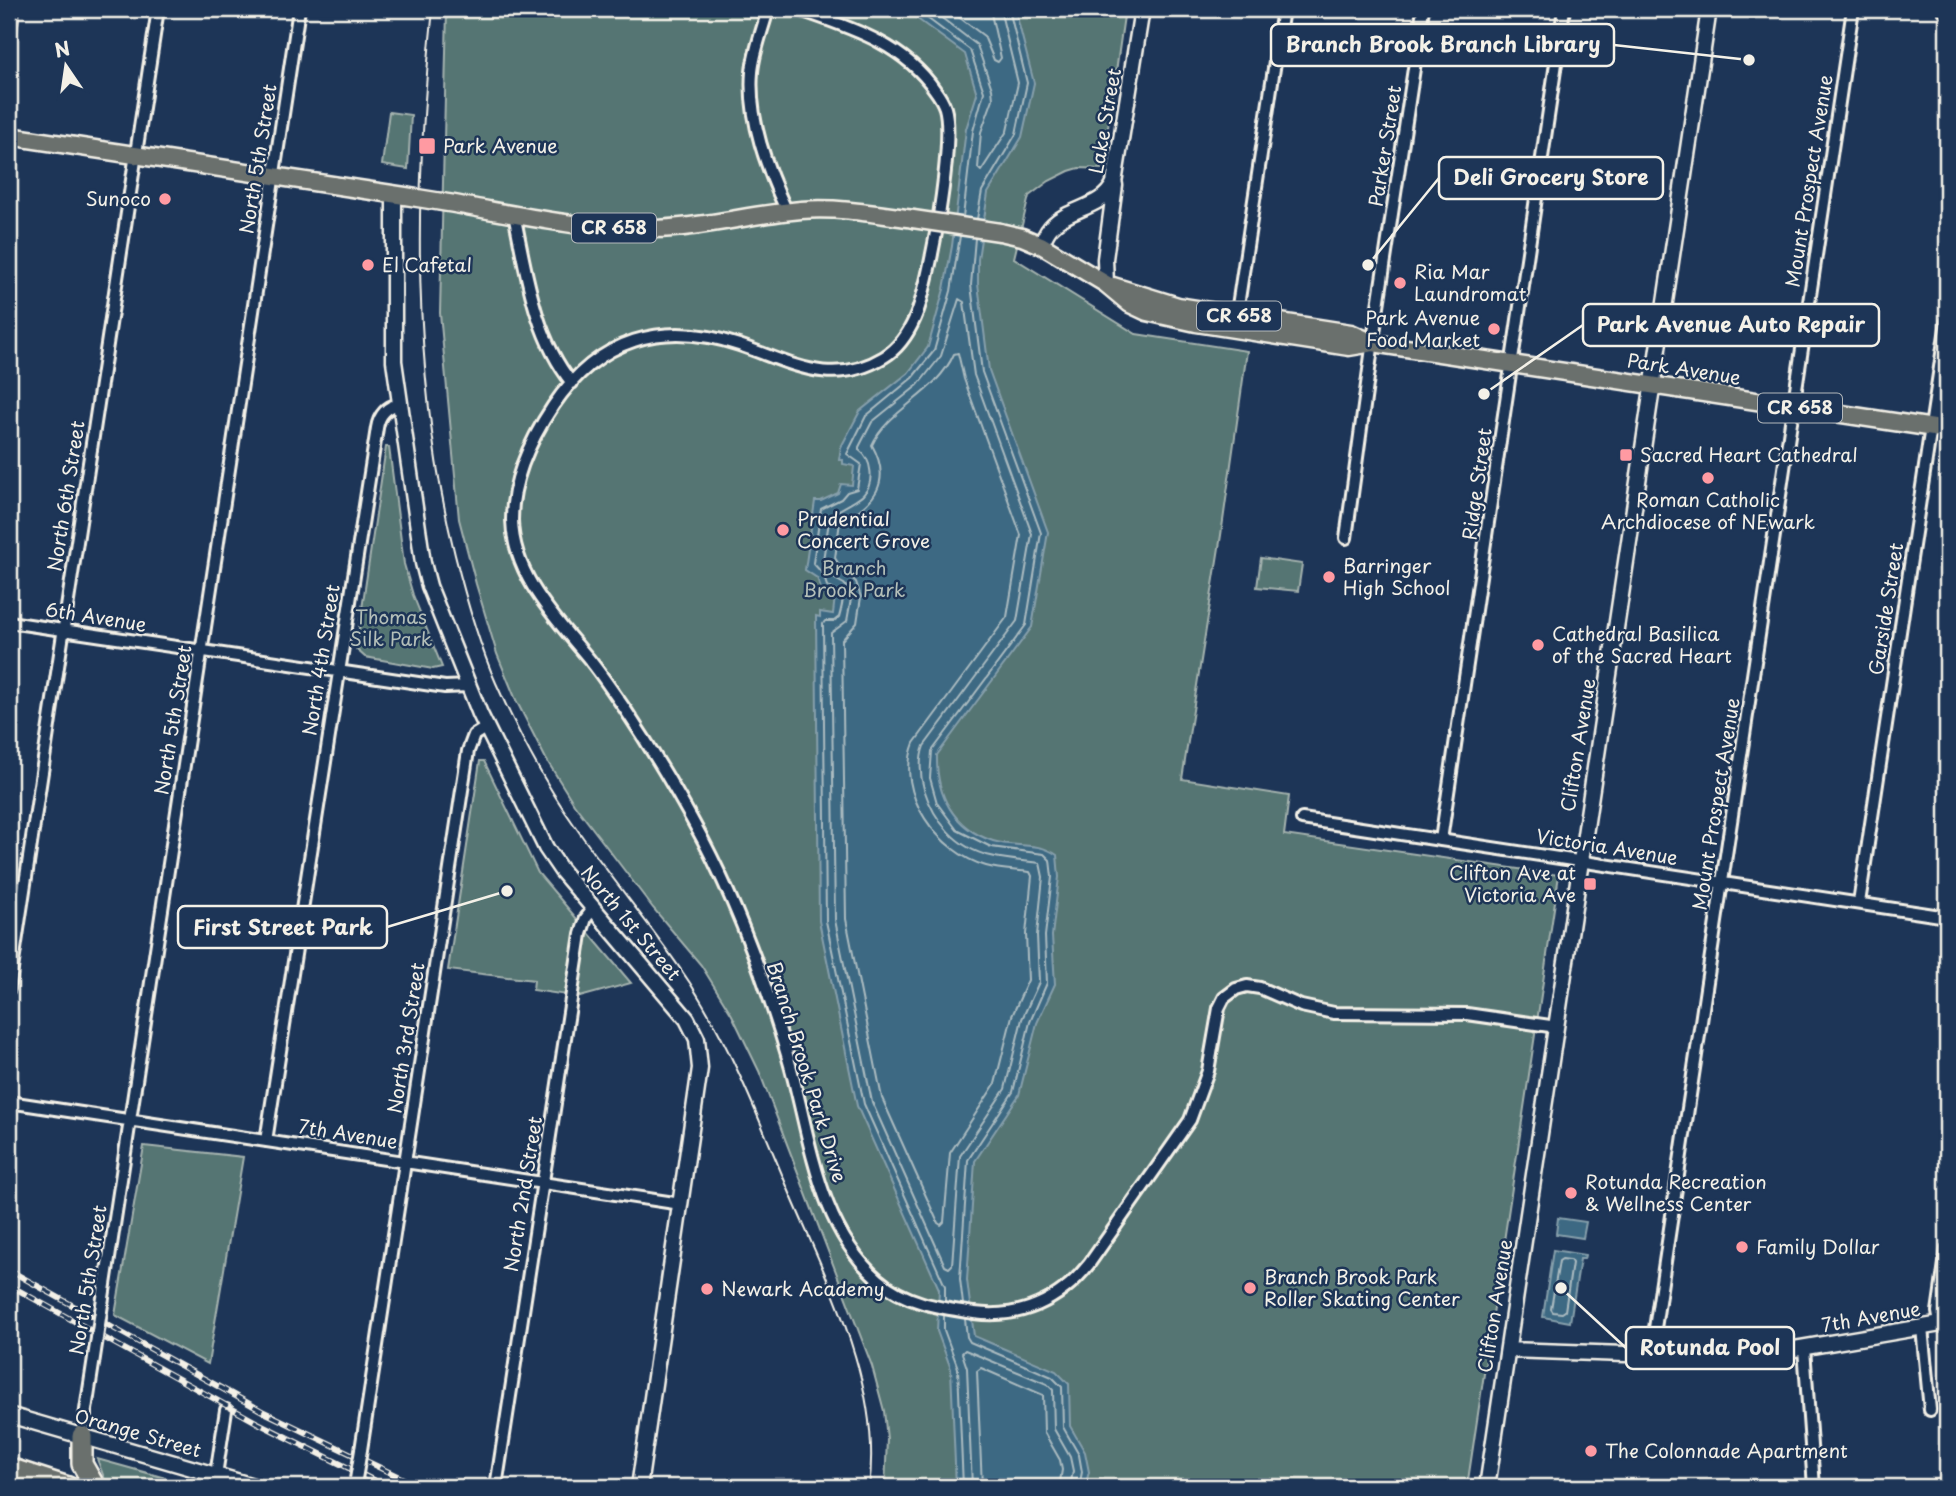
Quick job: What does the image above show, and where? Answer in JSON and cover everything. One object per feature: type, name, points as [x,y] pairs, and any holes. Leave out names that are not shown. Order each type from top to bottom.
[{"type":"highway","points":[[82,1436],[82,1464],[95,1487]]},
{"type":"highway","points":[[9,1468],[68,1487]]},
{"type":"main road","name":"Lake Street","points":[[1041,245],[1049,229],[1058,220],[1105,197],[1112,188],[1117,176],[1142,9]]},
{"type":"main road","name":"Clifton Avenue","points":[[1487,1487],[1709,9]]},
{"type":"main road","name":"Park Avenue","points":[[9,136],[606,227],[654,229],[712,224],[787,212],[842,210],[1000,232],[1041,245],[1106,284],[1236,322],[1349,346],[1373,343],[1939,429]]},
{"type":"main road","points":[[1106,284],[1105,259],[1117,176]]},
{"type":"main road","points":[[400,195],[394,353],[400,404]]},
{"type":"main road","name":"North 1st Street","points":[[400,404],[424,570],[486,727],[546,848],[593,909],[680,1010],[697,1039],[700,1068],[639,1487]]},
{"type":"main road","name":"7th Avenue","points":[[1508,1350],[1741,1358],[1943,1324]]},
{"type":"main road","name":"Orange Street","points":[[9,1415],[257,1487]]},
{"type":"street","points":[[9,39],[13,9]]},
{"type":"street","name":"North 6th Street","points":[[9,989],[158,9]]},
{"type":"street","name":"North 5th Street","points":[[82,1436],[299,9]]},
{"type":"street","points":[[768,9],[754,62],[753,97],[758,135],[787,212]]},
{"type":"street","name":"Branch Brook Park Drive","points":[[797,9],[872,37],[900,54],[930,83],[944,107],[946,152],[932,255],[923,295],[904,338],[895,349],[876,361],[853,370],[829,373],[794,365],[720,339],[692,335],[646,336],[615,347],[572,383],[547,415],[526,455],[519,475],[512,517],[514,539],[521,561],[551,612],[632,720],[708,849],[764,983],[792,1073],[820,1180],[838,1223],[859,1259],[876,1278],[898,1294],[922,1303],[986,1314],[1019,1312],[1048,1301],[1076,1279],[1089,1264],[1190,1120],[1208,1071],[1219,1008],[1224,998],[1236,989],[1247,986],[1261,988],[1301,1006],[1334,1013],[1467,1014],[1556,1027]]},
{"type":"street","points":[[1236,322],[1283,9]]},
{"type":"street","name":"Parker Street","points":[[1346,538],[1423,9]]},
{"type":"street","name":"Ridge Street","points":[[1441,840],[1564,9]]},
{"type":"street","name":"Mount Prospect Avenue","points":[[1651,1356],[1853,9]]},
{"type":"street","points":[[514,214],[527,279],[545,336],[556,360],[572,383]]},
{"type":"street","name":"Garside Street","points":[[1859,903],[1939,429],[1947,321]]},
{"type":"street","name":"North 4th Street","points":[[266,1141],[378,422],[387,409],[400,404]]},
{"type":"street","name":"6th Avenue","points":[[9,622],[445,687],[469,686]]},
{"type":"street","name":"North 3rd Street","points":[[356,1483],[468,751],[474,735],[486,727]]},
{"type":"street","name":"Victoria Avenue","points":[[1302,819],[1947,917]]},
{"type":"street","name":"North 2nd Street","points":[[496,1487],[580,934],[593,909]]},
{"type":"street","name":"7th Avenue","points":[[9,1102],[681,1204]]},
{"type":"street","points":[[1943,1324],[1939,1305],[1947,1249]]},
{"type":"street","points":[[1922,1328],[1930,1410]]},
{"type":"street","points":[[1804,1348],[1814,1487]]},
{"type":"street","points":[[216,1475],[226,1410]]},
{"type":"green space","name":"Branch Brook Park","points":[[447,9],[1125,9],[1102,169],[1079,168],[1069,171],[1049,181],[1029,196],[1014,258],[1136,334],[1247,351],[1182,779],[1289,796],[1284,835],[1559,875],[1467,1487],[885,1487],[887,1439],[884,1411],[872,1366],[759,1071],[732,1015],[701,965],[653,908],[574,804],[546,759],[516,700],[497,654],[476,584],[459,519],[440,313]]},
{"type":"green space","points":[[389,112],[411,115],[408,169],[382,165]]},
{"type":"green space","name":"Thomas Silk Park","points":[[386,447],[389,447],[404,564],[413,595],[442,667],[433,669],[365,657],[356,649]]},
{"type":"green space","points":[[1261,558],[1302,564],[1298,591],[1257,587]]},
{"type":"green space","points":[[480,761],[484,761],[538,873],[631,983],[580,997],[533,990],[534,980],[448,970]]},
{"type":"green space","points":[[144,1146],[243,1157],[208,1364],[115,1315]]},
{"type":"green space","points":[[97,1459],[198,1487],[118,1487],[105,1480]]},
{"type":"water","points":[[904,9],[1015,9],[1034,83],[1022,137],[988,193],[978,259],[978,284],[989,370],[1048,532],[1032,627],[937,755],[937,770],[950,808],[967,828],[993,841],[1034,846],[1057,855],[1059,877],[1052,936],[1055,984],[1037,1023],[1019,1095],[975,1161],[967,1280],[974,1336],[1056,1371],[1069,1384],[1070,1426],[1085,1452],[1089,1472],[1085,1487],[956,1487],[951,1369],[937,1331],[939,1289],[857,1106],[819,921],[816,616],[820,617],[820,612],[833,614],[835,596],[823,594],[817,578],[805,570],[815,501],[838,493],[841,484],[852,485],[854,466],[843,464],[843,460],[839,460],[841,447],[860,411],[908,373],[928,347],[944,289],[966,129],[977,94],[965,54]]},
{"type":"water","points":[[1558,1218],[1586,1222],[1583,1238],[1556,1234]]},
{"type":"water","points":[[1553,1250],[1585,1255],[1584,1259],[1580,1259],[1570,1322],[1543,1317]]},
{"type":"tram line","points":[[433,9],[422,146],[420,214],[424,352],[430,420],[441,488],[468,604],[496,683],[543,776],[565,812],[690,983],[719,1033],[744,1085],[835,1298],[860,1373],[868,1411],[871,1449],[869,1487]]},
{"type":"railway","points":[[9,1270],[264,1412],[420,1487]]},
{"type":"railway","points":[[9,1285],[258,1423],[387,1487]]},
{"type":"place","name":"Branch Brook Branch Library","points":[[1749,60]]},
{"type":"place","name":"Park Avenue","points":[[427,146]]},
{"type":"place","name":"Sunoco","points":[[165,199]]},
{"type":"place","name":"El Cafetal","points":[[368,265]]},
{"type":"place","name":"Deli Grocery Store","points":[[1368,265]]},
{"type":"place","name":"Ria Mar Laundromat","points":[[1400,283]]},
{"type":"place","name":"Park Avenue Food Market","points":[[1494,329]]},
{"type":"place","name":"Park Avenue Auto Repair","points":[[1484,394]]},
{"type":"place","name":"Sacred Heart Cathedral","points":[[1626,455]]},
{"type":"place","name":"Roman Catholic Archdiocese of NEwark","points":[[1708,478]]},
{"type":"place","name":"Prudential Concert Grove","points":[[783,530]]},
{"type":"place","name":"Barringer High School","points":[[1329,577]]},
{"type":"place","name":"Cathedral Basilica of the Sacred Heart","points":[[1538,645]]},
{"type":"place","name":"Clifton Ave at Victoria Ave","points":[[1590,884]]},
{"type":"place","name":"First Street Park","points":[[507,891]]},
{"type":"place","name":"Rotunda Recreation & Wellness Center","points":[[1571,1193]]},
{"type":"place","name":"Family Dollar","points":[[1742,1247]]},
{"type":"place","name":"Branch Brook Park Roller Skating Center","points":[[1250,1288]]},
{"type":"place","name":"Rotunda Pool","points":[[1561,1288]]},
{"type":"place","name":"Newark Academy","points":[[707,1289]]},
{"type":"place","name":"The Colonnade Apartment","points":[[1591,1451]]}]
